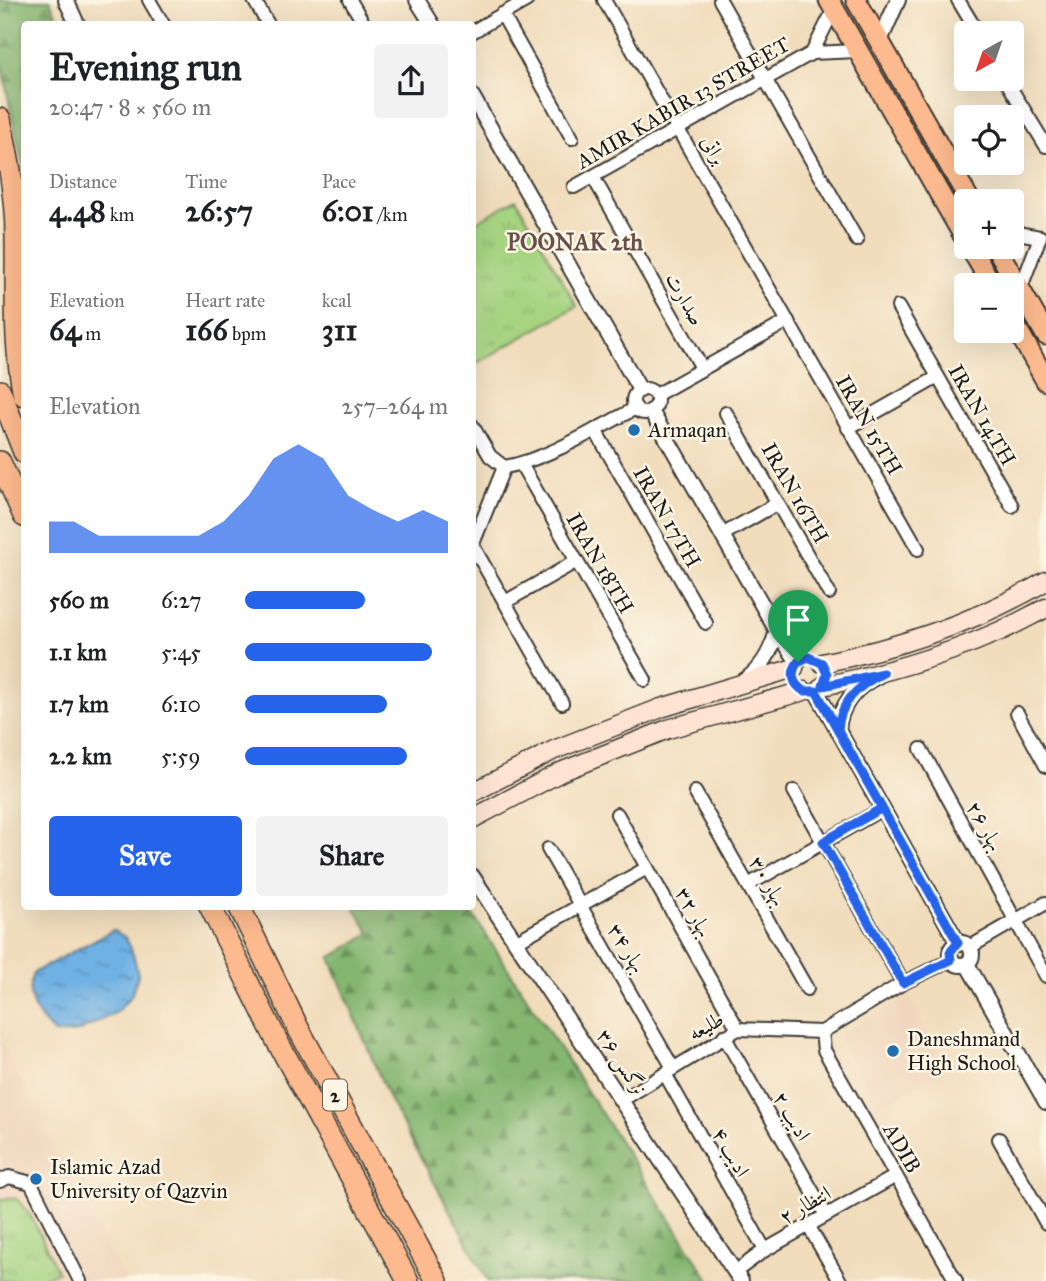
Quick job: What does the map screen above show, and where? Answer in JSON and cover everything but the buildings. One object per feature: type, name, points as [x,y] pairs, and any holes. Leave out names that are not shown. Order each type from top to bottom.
[{"type":"highway","points":[[0,119],[12,179],[16,233],[17,360],[21,380]]},
{"type":"highway","points":[[0,391],[21,444]]},
{"type":"highway","points":[[0,462],[21,509]]},
{"type":"highway","name":"2","points":[[212,910],[276,1039],[408,1281]]},
{"type":"highway","name":"2","points":[[241,910],[298,1028],[437,1281]]},
{"type":"main road","points":[[856,0],[963,189]]},
{"type":"main road","points":[[831,4],[954,219]]},
{"type":"main road","points":[[1024,296],[1046,335]]},
{"type":"main road","points":[[1024,342],[1046,381]]},
{"type":"main road","points":[[476,791],[554,750],[661,708],[796,665],[808,657],[822,663],[878,652],[985,613],[1046,581]]},
{"type":"main road","points":[[476,817],[563,771],[668,729],[883,673],[994,634],[1046,608]]},
{"type":"main road","points":[[814,689],[827,674],[822,663]]},
{"type":"main road","points":[[796,665],[794,682],[814,689]]},
{"type":"street","points":[[66,0],[76,21]]},
{"type":"street","points":[[149,0],[161,21]]},
{"type":"street","points":[[254,0],[266,21]]},
{"type":"street","points":[[350,0],[362,21]]},
{"type":"street","points":[[418,0],[430,21]]},
{"type":"street","points":[[476,30],[527,0]]},
{"type":"street","name":"براتی","points":[[604,0],[788,321]]},
{"type":"street","points":[[720,0],[857,240]]},
{"type":"street","points":[[879,43],[898,0]]},
{"type":"street","points":[[958,0],[971,21]]},
{"type":"street","points":[[831,4],[812,53],[858,51]]},
{"type":"street","points":[[502,14],[572,138]]},
{"type":"street","name":"AMIR KABIR 13 STREET","points":[[574,187],[812,53]]},
{"type":"street","points":[[1012,91],[1046,146]]},
{"type":"street","points":[[476,103],[640,390]]},
{"type":"street","name":"صدارت","points":[[593,177],[702,368]]},
{"type":"street","points":[[1024,233],[1043,235],[1024,280]]},
{"type":"street","name":"IRAN 14TH","points":[[898,307],[1012,506]]},
{"type":"street","points":[[656,395],[788,321]]},
{"type":"street","name":"IRAN 15TH","points":[[788,321],[918,549]]},
{"type":"street","points":[[848,428],[938,376]]},
{"type":"street","points":[[649,389],[656,395],[657,404],[651,411],[645,413],[636,408],[634,398],[640,390],[649,389]]},
{"type":"street","points":[[476,432],[490,456],[504,467],[521,464],[636,408]]},
{"type":"street","points":[[651,411],[796,665]]},
{"type":"street","name":"IRAN 16TH","points":[[726,412],[829,593]]},
{"type":"street","name":"IRAN 17TH","points":[[595,430],[706,623]]},
{"type":"street","name":"IRAN 18TH","points":[[521,464],[645,680]]},
{"type":"street","points":[[476,538],[504,467]]},
{"type":"street","points":[[722,535],[778,503]]},
{"type":"street","points":[[476,551],[562,703]]},
{"type":"street","points":[[505,602],[577,561]]},
{"type":"street","points":[[738,685],[752,676],[763,663],[772,648],[776,631]]},
{"type":"street","points":[[838,731],[839,718],[846,703],[862,685],[883,673]]},
{"type":"street","points":[[814,689],[972,956],[967,964]]},
{"type":"street","points":[[1017,713],[1046,766]]},
{"type":"street","name":"بهار ۲۶","points":[[920,749],[1046,976]]},
{"type":"street","points":[[794,790],[903,983]]},
{"type":"street","name":"بهار ۳۰","points":[[695,792],[807,989]]},
{"type":"street","points":[[748,885],[882,808]]},
{"type":"street","name":"بهار ۳۲","points":[[617,814],[738,1029]]},
{"type":"street","name":"بهار ۳۴","points":[[548,849],[669,1071]]},
{"type":"street","points":[[517,941],[647,868]]},
{"type":"street","name":"نرگس ۳۶","points":[[476,882],[738,1276]]},
{"type":"street","points":[[967,964],[958,965],[951,960],[950,952],[1046,903]]},
{"type":"street","points":[[822,1032],[903,983],[951,960]]},
{"type":"street","points":[[967,964],[1045,1099]]},
{"type":"street","name":"طلیعه","points":[[622,1101],[738,1029],[822,1032]]},
{"type":"street","name":"ADIB","points":[[822,1032],[824,1050],[956,1281]]},
{"type":"street","name":"ادیب ۲","points":[[724,1036],[826,1215]]},
{"type":"street","name":"ادیب ۴","points":[[669,1071],[765,1250]]},
{"type":"street","points":[[999,1139],[1046,1223]]},
{"type":"street","name":"انتظار ۲","points":[[738,1276],[765,1250],[896,1176]]},
{"type":"street","points":[[0,1181],[9,1177],[31,1183],[80,1281]]},
{"type":"street","points":[[808,1225],[840,1281]]},
{"type":"shaded area","name":"Daneshmand High School","points":[[908,996],[949,1067],[878,1107],[838,1036]]},
{"type":"shaded area","name":"Islamic Azad University of Qazvin","points":[[0,1039],[19,1077],[126,1281],[0,1281]]},
{"type":"green space","points":[[0,0],[50,0],[59,21],[21,21],[21,158],[0,58]]},
{"type":"green space","points":[[516,199],[577,306],[476,363],[476,222]]},
{"type":"green space","points":[[356,910],[470,910],[710,1281],[488,1281],[390,1101],[330,958],[370,933]]},
{"type":"green space","points":[[17,1199],[31,1216],[58,1272],[36,1281],[0,1281],[0,1200]]},
{"type":"water","points":[[113,930],[126,938],[134,957],[138,975],[131,996],[117,1012],[78,1032],[55,1034],[43,1021],[31,999],[30,982],[33,973]]},
{"type":"place","name":"Armaqan","points":[[634,430]]},
{"type":"place","name":"Daneshmand High School","points":[[893,1051]]},
{"type":"place","name":"Islamic Azad University of Qazvin","points":[[36,1179]]},
{"type":"district","name":"POONAK 2th","points":[[575,242]]},
{"type":"route","points":[[798,662],[794,668],[794,682],[804,691],[816,691],[882,808],[958,943],[951,948],[951,960],[903,983],[823,842],[882,808],[838,731],[839,718],[846,703],[869,680],[883,673],[823,686],[827,679],[827,670],[822,663],[808,657],[798,662]]}]
